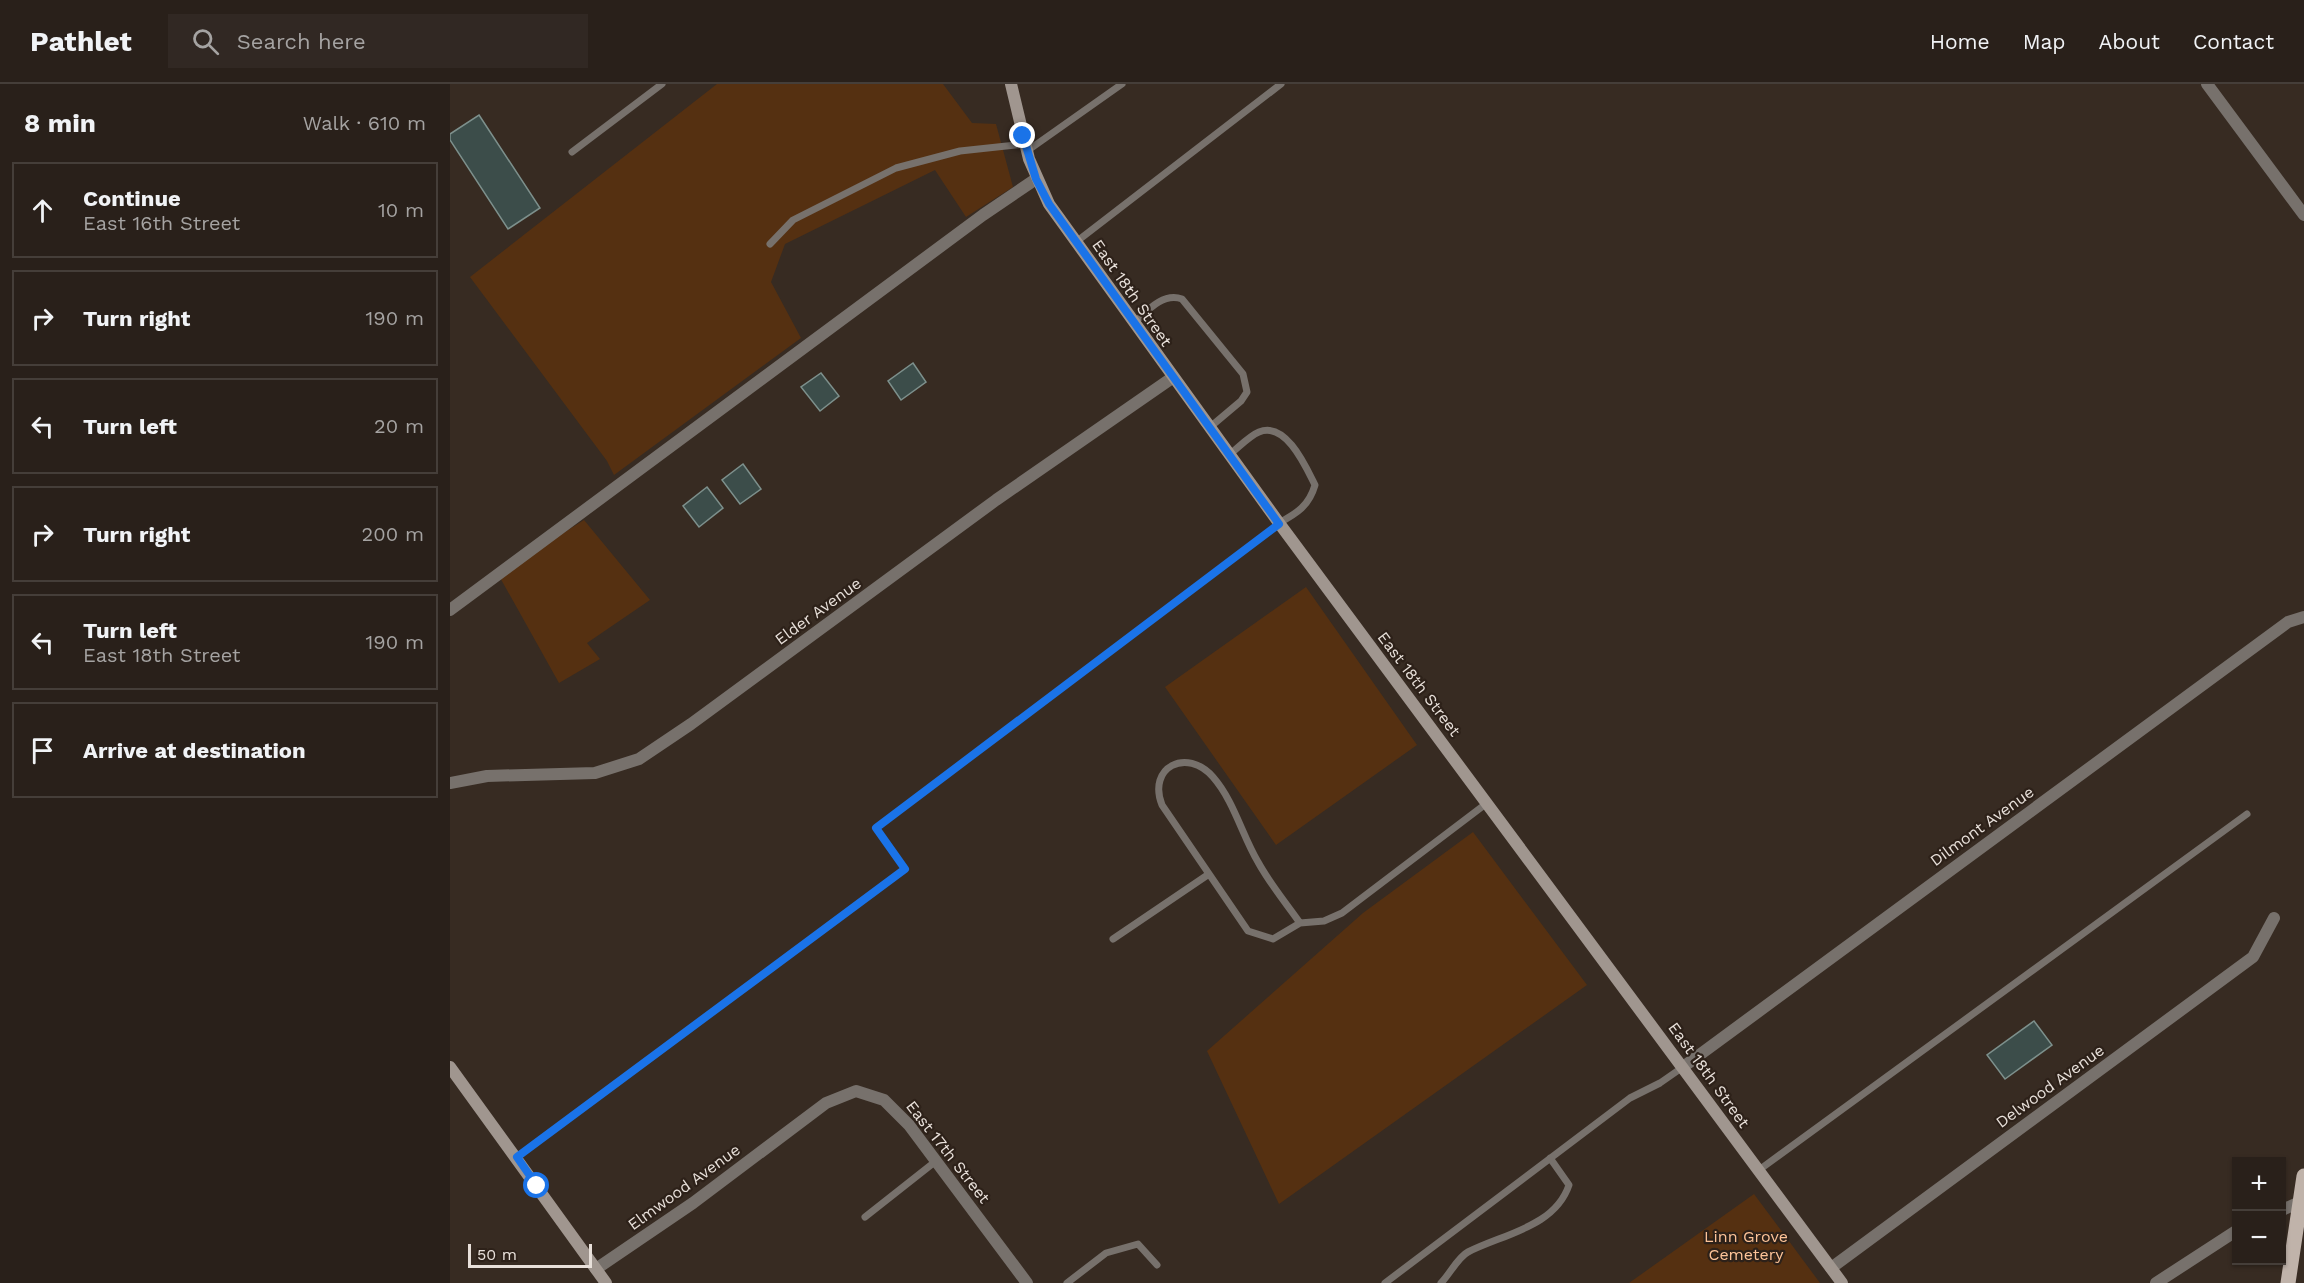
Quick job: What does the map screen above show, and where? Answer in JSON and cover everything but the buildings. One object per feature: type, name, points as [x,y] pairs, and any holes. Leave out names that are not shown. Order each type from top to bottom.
[{"type":"main road","points":[[2288,1283],[2304,1176]]},
{"type":"street","name":"East 18th Street","points":[[1011,84],[1036,179],[1076,242],[1279,524],[1842,1283]]},
{"type":"street","points":[[2206,84],[2304,215]]},
{"type":"street","points":[[450,610],[973,222],[1036,179]]},
{"type":"street","name":"Elder Avenue","points":[[450,783],[487,776],[595,773],[639,759],[826,626],[996,500],[1172,378]]},
{"type":"street","name":"Dilmont Avenue","points":[[1683,1067],[2288,622],[2304,617]]},
{"type":"street","name":"Delwood Avenue","points":[[1831,1268],[2253,957],[2274,918]]},
{"type":"street","points":[[450,1067],[606,1283]]},
{"type":"street","name":"East 17th Street","points":[[790,1130],[826,1102],[856,1091],[884,1100],[909,1125],[1027,1283]]},
{"type":"street","name":"Elmwood Avenue","points":[[596,1269],[693,1203],[790,1130]]},
{"type":"street","points":[[2286,1208],[2300,1202]]},
{"type":"street","points":[[2156,1283],[2232,1234]]},
{"type":"lane","points":[[572,152],[662,84]]},
{"type":"lane","points":[[770,244],[793,220],[896,168],[960,151],[1026,147],[1122,84]]},
{"type":"lane","points":[[1076,242],[1281,84]]},
{"type":"lane","points":[[1134,323],[1162,300],[1174,296],[1182,299],[1243,374],[1247,392],[1209,428]]},
{"type":"lane","points":[[1229,455],[1259,432],[1272,431],[1285,436],[1315,485],[1309,502],[1301,511],[1279,524]]},
{"type":"lane","points":[[1300,923],[1256,860],[1250,843],[1212,776],[1198,763],[1178,763],[1168,769],[1158,781],[1157,792],[1162,805],[1248,931],[1273,939],[1300,923],[1324,921],[1342,914],[1487,803]]},
{"type":"lane","points":[[1759,1170],[2247,814]]},
{"type":"lane","points":[[1113,939],[1209,874]]},
{"type":"lane","points":[[1384,1283],[1630,1098],[1660,1083],[1683,1067]]},
{"type":"lane","points":[[1441,1283],[1466,1253],[1528,1228],[1565,1197],[1569,1185],[1550,1158]]},
{"type":"lane","points":[[865,1217],[936,1161]]},
{"type":"lane","points":[[1067,1283],[1106,1253],[1138,1244],[1157,1265]]},
{"type":"path","points":[[517,1157],[905,869],[876,828],[1279,524]]},
{"type":"green space","points":[[717,84],[943,84],[972,123],[996,124],[1013,187],[966,217],[935,170],[785,244],[771,282],[801,338],[614,475],[607,461],[470,277]]},
{"type":"green space","points":[[584,520],[650,600],[587,643],[600,659],[559,683],[498,574]]},
{"type":"green space","points":[[1306,587],[1417,745],[1276,845],[1165,687]]},
{"type":"green space","points":[[1473,832],[1587,985],[1279,1204],[1207,1051],[1363,913]]},
{"type":"green space","name":"Linn Grove Cemetery","points":[[1754,1194],[1820,1283],[1629,1283]]},
{"type":"route","points":[[537,1186],[517,1157],[905,869],[876,828],[1279,524],[1049,204],[1036,179],[1023,136]]}]
